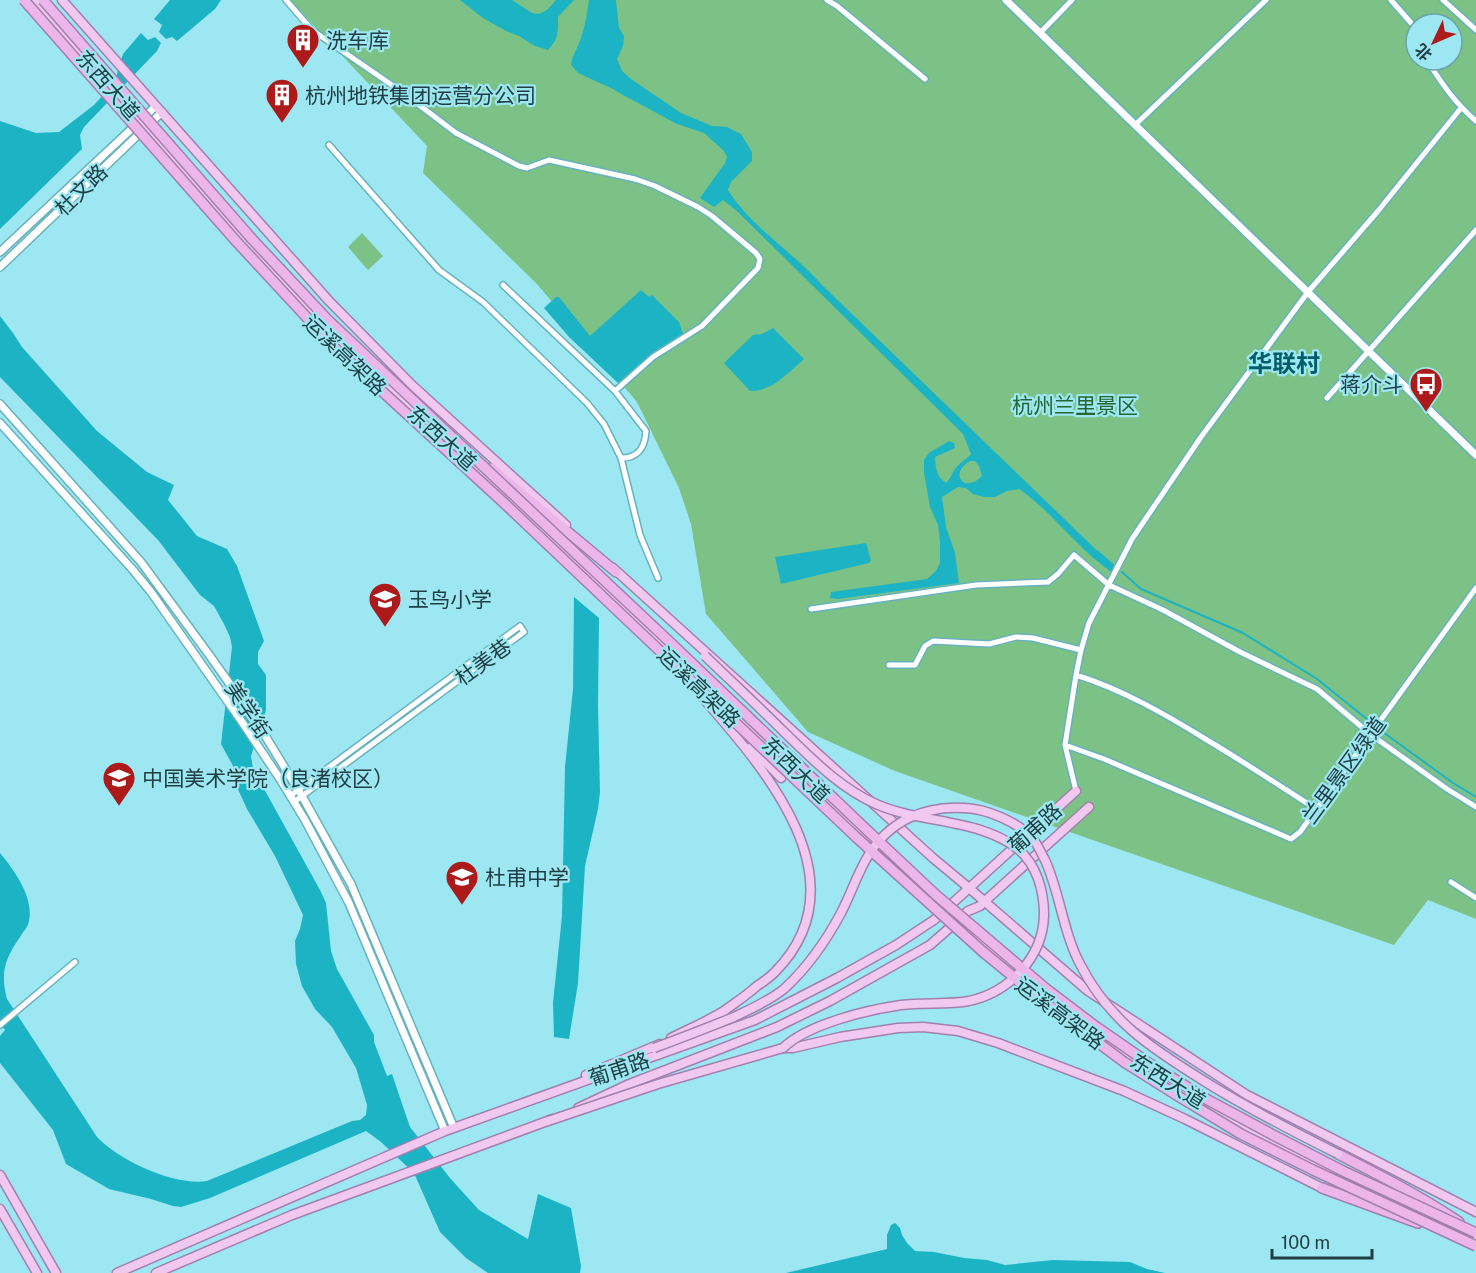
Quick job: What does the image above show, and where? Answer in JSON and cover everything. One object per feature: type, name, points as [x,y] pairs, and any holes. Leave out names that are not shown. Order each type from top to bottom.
[{"type":"highway","name":"运溪高架路","points":[[24,0],[236,241],[336,349],[677,665],[856,837],[1017,982],[1125,1062],[1241,1134],[1476,1246]]},
{"type":"highway","name":"运溪高架路","points":[[43,0],[244,231],[320,312],[936,895],[1045,988],[1095,1026],[1208,1100],[1343,1171],[1472,1231]]},
{"type":"highway","points":[[454,438],[616,572]]},
{"type":"highway","points":[[445,449],[597,595]]},
{"type":"highway","points":[[1338,1154],[1397,1184],[1472,1231]]},
{"type":"highway","points":[[1322,1188],[1448,1234]]},
{"type":"main road","name":"东西大道","points":[[34,0],[254,252],[327,329],[403,403],[604,587],[860,831],[957,921],[1037,990],[1119,1050],[1209,1108],[1297,1154],[1476,1240]]},
{"type":"main road","points":[[62,0],[328,301],[413,386],[924,850],[1088,991],[1247,1095],[1476,1212]]},
{"type":"main road","points":[[616,572],[833,778],[864,798],[889,809],[974,829],[997,837],[1019,850],[1036,873],[1043,900],[1043,927],[1031,958],[1019,974],[1004,987],[969,1001],[898,1006],[845,1018],[804,1033],[790,1040],[783,1048]]},
{"type":"main road","points":[[597,595],[704,698],[781,778]]},
{"type":"main road","points":[[654,1048],[723,1012],[774,973],[790,956],[798,942],[809,914],[811,901],[812,884],[809,864],[803,843],[792,819],[760,766],[704,698]]},
{"type":"main road","name":"葡甫路","points":[[117,1273],[450,1129],[755,1020],[837,978],[896,945],[934,920],[1076,791]]},
{"type":"main road","points":[[492,1113],[700,1031],[757,1006],[783,990],[814,958],[842,911],[867,858],[874,847],[893,828],[917,813],[951,807],[972,808],[1001,818],[1034,840],[1049,870],[1077,960],[1097,993],[1127,1026],[1156,1049],[1216,1088],[1274,1122],[1338,1154]]},
{"type":"main road","name":"葡甫路","points":[[156,1273],[292,1215],[548,1121],[627,1085],[777,1027],[930,945],[968,911],[985,902],[1089,807]]},
{"type":"main road","points":[[548,1121],[657,1084],[783,1048],[898,1028],[922,1027],[958,1031],[998,1043],[1124,1091],[1322,1188]]},
{"type":"main road","points":[[0,1175],[56,1273]]},
{"type":"main road","points":[[0,1209],[37,1273]]},
{"type":"street","points":[[286,0],[312,30],[402,92],[456,133],[526,168],[549,160],[635,179],[655,186],[712,216],[756,253],[760,259],[758,268],[702,326],[653,357],[615,391]]},
{"type":"street","points":[[827,0],[925,79]]},
{"type":"street","points":[[1006,0],[1476,455]]},
{"type":"street","points":[[1040,33],[1072,0]]},
{"type":"street","points":[[1135,125],[1266,0]]},
{"type":"street","points":[[1391,0],[1404,15]]},
{"type":"street","points":[[1443,0],[1476,30]]},
{"type":"street","points":[[1435,72],[1461,108],[1476,122]]},
{"type":"street","points":[[1076,791],[1065,745],[1081,650],[1089,623],[1132,539],[1183,463],[1308,292],[1378,211],[1461,108]]},
{"type":"street","name":"杜文路","points":[[0,252],[159,109]]},
{"type":"street","name":"杜文路","points":[[0,267],[143,124]]},
{"type":"street","points":[[329,146],[439,270],[483,302],[587,403],[604,424],[621,458],[640,535],[658,578]]},
{"type":"street","points":[[1327,398],[1476,230]]},
{"type":"street","points":[[503,285],[615,391],[646,431],[645,445],[633,455],[621,458]]},
{"type":"street","name":"美学街","points":[[0,404],[149,572],[258,724],[301,793],[351,884],[450,1129]]},
{"type":"street","name":"美学街","points":[[0,423],[151,592],[242,722],[292,799],[349,903],[450,1129]]},
{"type":"street","points":[[811,609],[976,585],[1047,582],[1058,574],[1074,555],[1109,585],[1317,689],[1448,789],[1476,807]]},
{"type":"street","name":"兰里景区绿道","points":[[1065,745],[1104,759],[1291,839],[1300,832],[1476,588]]},
{"type":"street","name":"杜美巷","points":[[292,799],[301,793],[524,632],[520,626],[301,793]]},
{"type":"street","points":[[889,665],[915,664],[925,646],[933,641],[989,644],[1016,637],[1033,638],[1081,650]]},
{"type":"street","points":[[1076,675],[1126,694],[1178,722],[1316,809]]},
{"type":"street","points":[[1451,882],[1476,898]]},
{"type":"street","points":[[0,1025],[75,962]]},
{"type":"green space","name":"杭州兰里景区","points":[[290,0],[1476,0],[1476,919],[1428,900],[1394,945],[895,771],[808,732],[706,614],[691,524],[679,488],[637,402],[537,284],[423,173],[427,146]]},
{"type":"green space","points":[[362,233],[383,256],[368,270],[348,247]]},
{"type":"water","points":[[170,0],[221,0],[215,9],[177,41],[172,37],[166,39],[159,32],[162,25],[154,19]]},
{"type":"water","points":[[460,0],[512,0],[532,13],[539,14],[547,10],[556,0],[574,0],[558,17],[556,38],[548,50],[535,46],[483,18]]},
{"type":"water","points":[[589,0],[616,0],[619,28],[624,36],[623,46],[617,59],[622,71],[631,79],[681,113],[712,126],[727,127],[741,134],[752,152],[752,161],[731,182],[728,190],[748,216],[811,273],[1114,567],[1113,573],[1088,554],[1044,509],[1019,489],[1007,491],[995,497],[984,497],[973,494],[966,488],[958,487],[942,497],[946,527],[955,553],[959,583],[838,599],[830,598],[831,592],[927,579],[936,571],[940,563],[940,541],[938,525],[930,507],[924,460],[929,453],[949,441],[954,443],[955,448],[935,457],[937,472],[946,483],[957,467],[971,454],[963,434],[738,212],[723,200],[714,207],[700,198],[725,163],[727,157],[724,151],[704,133],[677,124],[613,89],[578,73],[571,65],[586,22]],"holes":[[[970,461],[975,461],[982,476],[976,481],[965,483],[961,480],[960,471]]]},
{"type":"water","points":[[141,33],[148,40],[155,37],[161,43],[157,51],[84,127],[80,135],[82,149],[0,229],[0,121],[36,133],[59,132],[94,105],[116,80],[123,54]]},
{"type":"water","points":[[641,290],[649,297],[652,295],[679,322],[683,334],[650,355],[618,383],[569,337],[544,308],[559,297],[590,336]]},
{"type":"water","points":[[0,316],[22,347],[97,431],[147,472],[174,485],[168,500],[197,536],[227,549],[237,566],[264,641],[258,652],[258,664],[266,675],[266,710],[251,756],[253,769],[326,903],[331,951],[337,969],[374,1035],[374,1042],[387,1076],[392,1074],[410,1127],[450,1178],[479,1210],[528,1239],[538,1194],[571,1208],[581,1266],[580,1273],[488,1273],[466,1258],[440,1232],[414,1173],[366,1131],[210,1198],[181,1207],[109,1189],[66,1164],[53,1130],[0,1063],[0,1036],[5,1030],[0,1023],[0,853],[22,884],[30,912],[28,925],[5,966],[4,981],[7,999],[97,1137],[119,1155],[164,1176],[194,1182],[207,1181],[352,1121],[360,1120],[366,1115],[367,1105],[356,1068],[332,1027],[315,1009],[302,986],[296,964],[295,941],[303,915],[275,856],[247,809],[236,785],[236,773],[221,744],[232,647],[230,637],[214,606],[200,595],[158,540],[0,377]]},
{"type":"water","points":[[773,328],[804,359],[773,385],[750,391],[724,363],[753,335],[762,334]]},
{"type":"water","points":[[866,543],[871,560],[869,563],[781,584],[775,557]]},
{"type":"water","points":[[574,597],[599,618],[600,792],[585,866],[578,983],[569,1039],[554,1037],[553,1003],[562,916],[565,767],[573,689]]},
{"type":"water","points":[[895,1223],[907,1243],[915,1251],[987,1260],[1005,1265],[1053,1260],[1130,1262],[1165,1273],[786,1273],[887,1249],[887,1235],[891,1225]]},
{"type":"waterway","points":[[1097,551],[1113,565]]},
{"type":"waterway","points":[[1122,572],[1141,589],[1243,633],[1317,679],[1387,735],[1476,797]]},
{"type":"place","name":"洗车库","points":[[303,69]]},
{"type":"place","name":"杭州地铁集团运营分公司","points":[[282,124]]},
{"type":"place","name":"蒋介斗","points":[[1426,413]]},
{"type":"place","name":"玉鸟小学","points":[[385,628]]},
{"type":"place","name":"中国美术学院（良渚校区）","points":[[119,807]]},
{"type":"place","name":"杜甫中学","points":[[462,906]]},
{"type":"district","name":"华联村","points":[[1284,363]]}]
